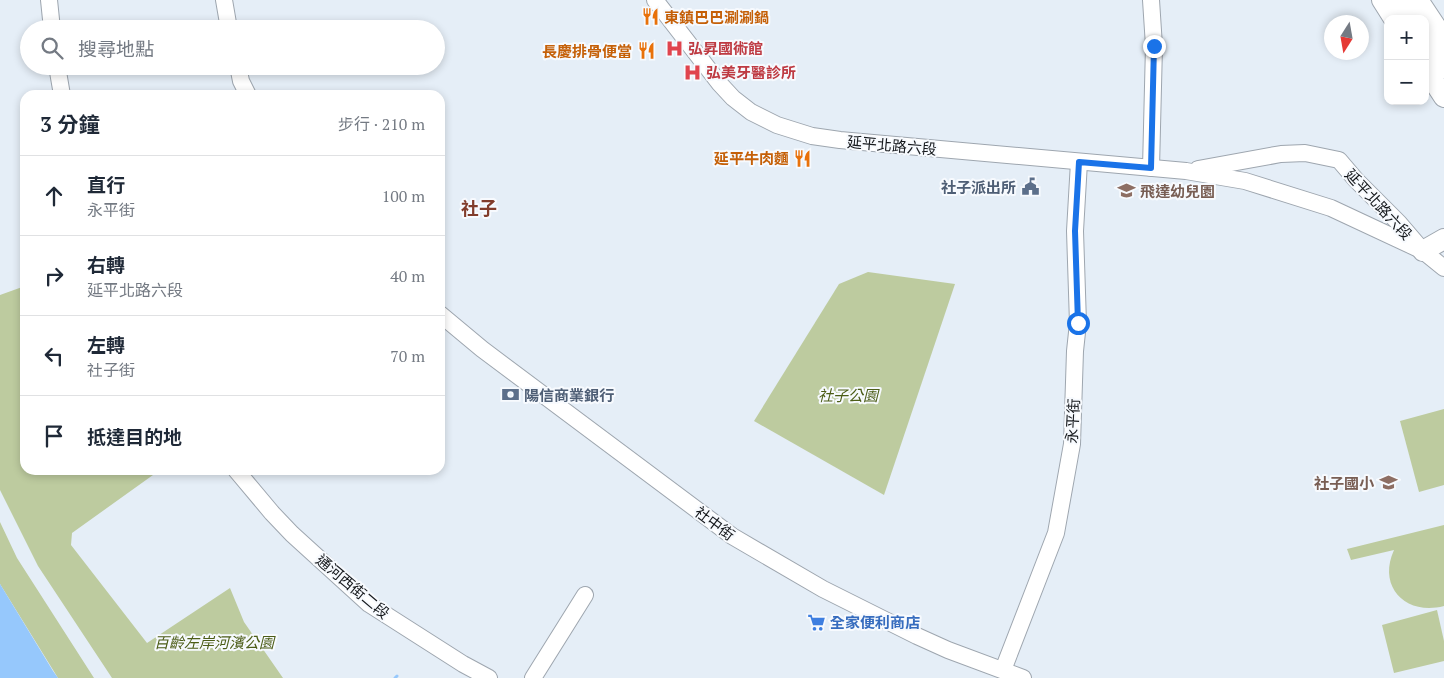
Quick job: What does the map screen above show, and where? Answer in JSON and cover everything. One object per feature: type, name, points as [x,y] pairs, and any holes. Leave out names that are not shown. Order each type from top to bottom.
[{"type":"main road","points":[[1382,0],[1391,15]]},
{"type":"main road","points":[[1402,0],[1411,15]]},
{"type":"main road","points":[[1418,0],[1444,39]]},
{"type":"main road","points":[[1429,44],[1444,68]]},
{"type":"main road","points":[[1429,74],[1444,97]]},
{"type":"main road","points":[[1423,251],[1444,238]]},
{"type":"street","points":[[49,0],[51,20]]},
{"type":"street","points":[[224,0],[228,20]]},
{"type":"street","name":"延平北路六段","points":[[655,0],[733,98],[751,112],[777,126],[812,136],[840,140],[1186,171],[1245,181],[1327,206],[1423,251]]},
{"type":"street","points":[[1151,0],[1154,46],[1151,168]]},
{"type":"street","points":[[59,75],[61,90]]},
{"type":"street","points":[[240,75],[246,90]]},
{"type":"street","name":"延平北路六段","points":[[1186,171],[1281,154],[1305,153],[1339,160],[1423,251],[1444,268]]},
{"type":"street","name":"永平街","points":[[1003,670],[1056,533],[1072,444],[1075,350],[1078,323],[1075,231],[1079,162]]},
{"type":"street","name":"社中街","points":[[445,318],[482,349],[732,536],[823,589],[916,636],[1023,678]]},
{"type":"street","name":"通河西街二段","points":[[240,475],[272,514],[292,534],[370,604],[462,664],[489,678]]},
{"type":"street","points":[[533,678],[585,595]]},
{"type":"green space","name":"社子公園","points":[[868,272],[955,284],[884,495],[754,421],[839,284]]},
{"type":"green space","name":"百齡左岸河濱公園","points":[[20,288],[20,475],[153,475],[72,533],[71,545],[147,643],[230,588],[244,622],[283,678],[112,678],[38,566],[0,490],[0,295]]},
{"type":"green space","points":[[1444,409],[1444,485],[1419,492],[1400,421]]},
{"type":"green space","points":[[0,522],[17,558],[94,678],[58,678],[0,584]]},
{"type":"green space","points":[[1444,525],[1444,606],[1418,607],[1398,596],[1392,587],[1389,576],[1394,550],[1351,560],[1347,549]]},
{"type":"green space","points":[[1437,610],[1444,641],[1444,661],[1394,673],[1382,625]]},
{"type":"water","points":[[0,584],[53,671],[58,678],[0,678]]},
{"type":"place","name":"東鎮巴巴涮涮鍋","points":[[650,17]]},
{"type":"place","name":"弘昇國術館","points":[[674,48]]},
{"type":"place","name":"長慶排骨便當","points":[[646,51]]},
{"type":"place","name":"弘美牙醫診所","points":[[692,72]]},
{"type":"place","name":"延平牛肉麵","points":[[803,158]]},
{"type":"place","name":"社子派出所","points":[[1030,187]]},
{"type":"place","name":"飛達幼兒園","points":[[1126,191]]},
{"type":"place","name":"陽信商業銀行","points":[[510,395]]},
{"type":"place","name":"社子國小","points":[[1388,483]]},
{"type":"place","name":"全家便利商店","points":[[816,622]]},
{"type":"district","name":"社子","points":[[479,208]]},
{"type":"route","points":[[1078,323],[1075,231],[1079,162],[1151,168],[1154,46]]}]
